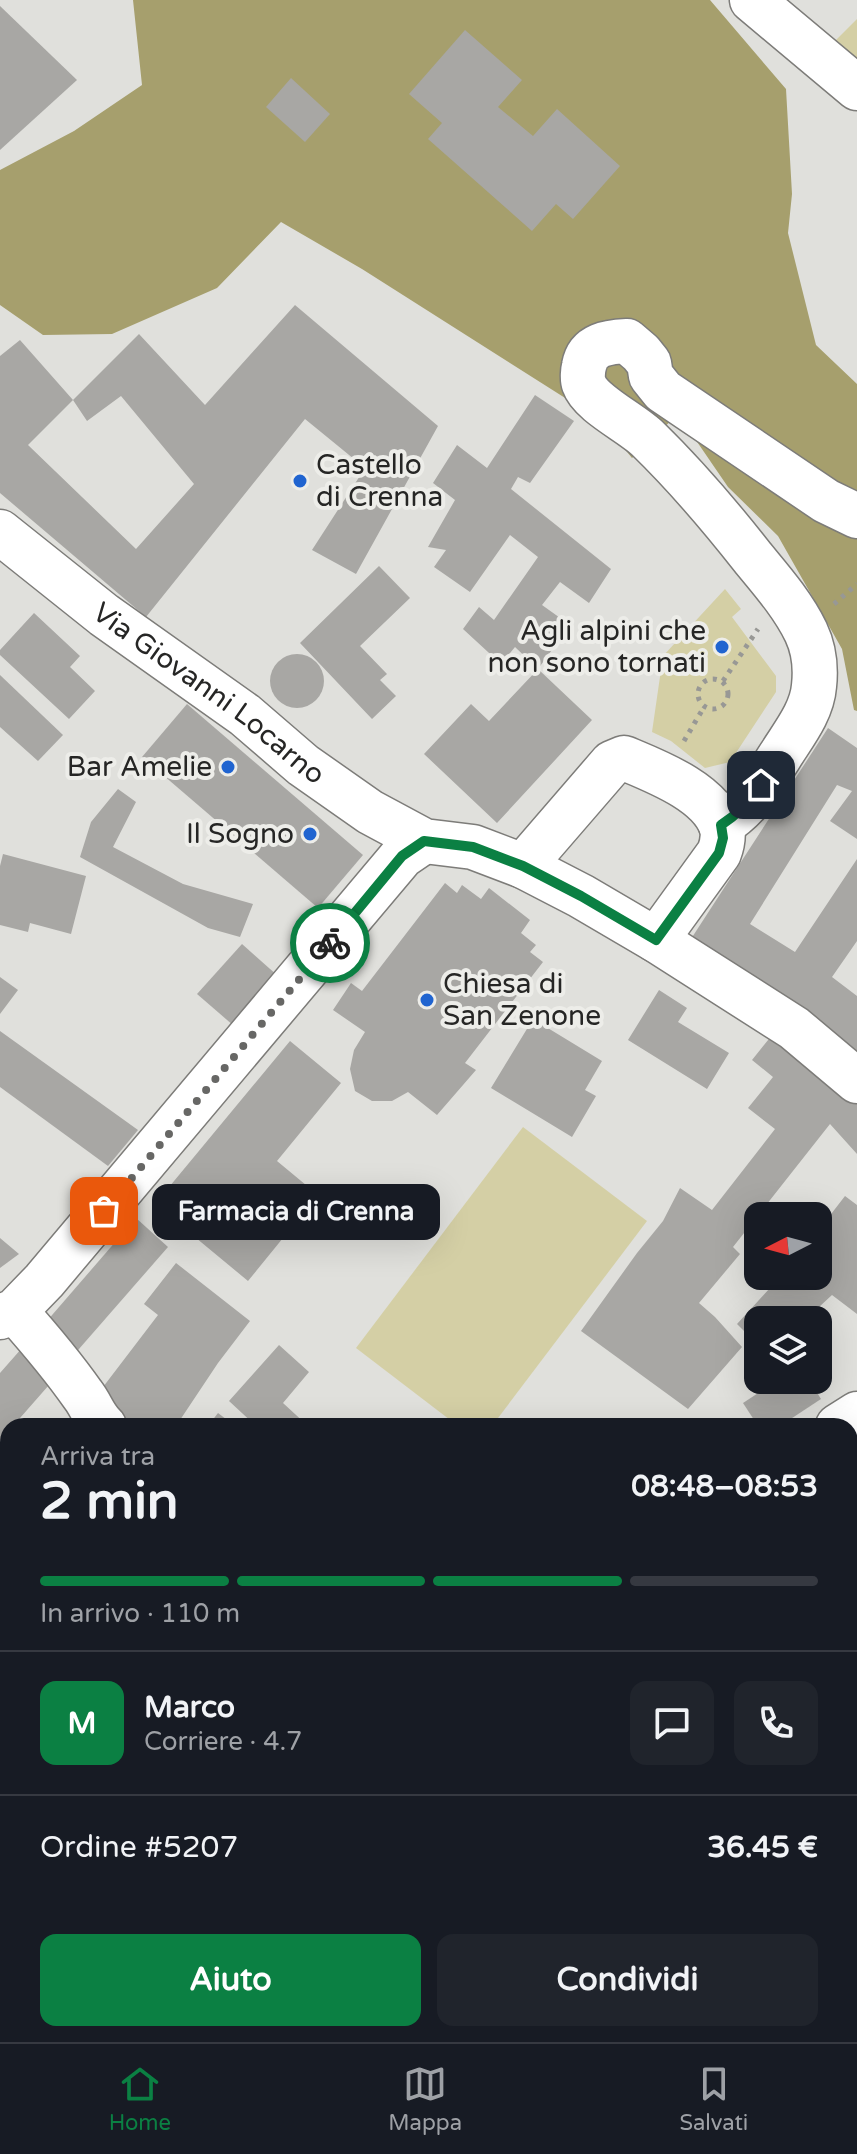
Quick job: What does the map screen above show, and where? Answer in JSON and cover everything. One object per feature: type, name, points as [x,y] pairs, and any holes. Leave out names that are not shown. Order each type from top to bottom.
[{"type":"street","points":[[752,0],[857,88]]},
{"type":"street","points":[[721,825],[751,801],[809,707],[815,672],[810,642],[785,596],[699,490],[645,436],[593,397],[584,383],[583,368],[588,354],[600,345],[627,341],[649,363],[651,376],[663,391],[826,501],[857,516]]},
{"type":"street","name":"Via Giovanni Locarno","points":[[0,532],[104,615],[245,715],[303,765],[370,812],[424,841]]},
{"type":"street","points":[[523,866],[612,763],[624,758],[682,785],[707,804],[721,825],[723,838],[719,853],[656,940]]},
{"type":"street","points":[[97,1418],[61,1365],[8,1314],[44,1281],[402,856],[424,841],[473,847],[523,866],[581,896],[794,1028],[857,1081]]},
{"type":"path","points":[[723,681],[759,629]]},
{"type":"path","points":[[711,678],[723,681],[729,691],[726,703],[716,710],[704,707],[697,697],[700,685],[711,678]]},
{"type":"shaded area","points":[[133,0],[710,0],[786,89],[792,194],[788,233],[816,345],[857,384],[857,711],[854,710],[842,649],[778,536],[728,487],[678,414],[632,458],[603,422],[362,269],[281,222],[217,288],[112,334],[43,335],[0,305],[0,170],[74,131],[142,85]]},
{"type":"shaded area","points":[[857,19],[857,59],[834,42]]},
{"type":"shaded area","points":[[725,589],[741,609],[732,617],[776,676],[776,692],[730,762],[705,768],[671,741],[652,732],[663,656]]},
{"type":"shaded area","points":[[523,1127],[647,1221],[498,1418],[448,1418],[356,1348]]},
{"type":"building","points":[[0,6],[77,80],[0,150]]},
{"type":"building","points":[[465,30],[522,80],[498,107],[533,136],[557,109],[620,166],[573,219],[556,204],[532,231],[428,139],[442,123],[409,94]]},
{"type":"building","points":[[291,78],[330,114],[305,142],[266,107]]},
{"type":"building","points":[[295,305],[438,426],[356,574],[312,550],[365,468],[305,419],[146,617],[0,493],[0,356],[20,340],[73,400],[139,334],[205,405]],"holes":[[[121,396],[194,484],[136,549],[28,445],[73,400],[87,421]]]},
{"type":"building","points":[[535,395],[574,421],[530,483],[518,477],[511,489],[611,569],[589,603],[560,582],[542,605],[570,625],[538,669],[515,647],[501,664],[463,629],[479,607],[494,620],[538,557],[510,535],[470,592],[434,567],[446,550],[428,547],[455,500],[433,483],[457,445],[487,468]]},
{"type":"building","points":[[379,566],[410,598],[360,646],[387,674],[380,680],[396,696],[372,719],[300,643]]},
{"type":"building","points":[[34,613],[80,656],[70,667],[95,691],[69,719],[0,655],[0,650]]},
{"type":"building","points":[[297,654],[316,662],[324,681],[316,700],[297,708],[278,700],[270,681],[278,662]]},
{"type":"building","points":[[538,669],[592,720],[497,823],[424,754],[471,704],[489,721]]},
{"type":"building","points":[[0,675],[63,735],[38,761],[0,727]]},
{"type":"building","points":[[187,704],[363,855],[318,908],[142,757]]},
{"type":"building","points":[[828,728],[857,748],[857,839],[830,821],[852,791],[837,785],[750,924],[795,952],[857,859],[857,941],[832,977],[857,996],[857,1065],[689,942]]},
{"type":"building","points":[[118,789],[136,802],[113,847],[183,884],[253,904],[240,937],[208,928],[80,857],[91,822]]},
{"type":"building","points":[[3,854],[86,876],[71,934],[30,923],[28,932],[0,925],[0,866]]},
{"type":"building","name":"Chiesa di San Zenone","points":[[445,883],[457,893],[462,885],[481,899],[489,888],[530,920],[521,933],[536,945],[530,952],[543,962],[465,1063],[476,1070],[437,1115],[408,1092],[392,1101],[372,1101],[355,1091],[350,1069],[354,1050],[365,1032],[333,1010],[351,983],[362,991]]},
{"type":"building","points":[[242,944],[278,976],[234,1026],[197,994]]},
{"type":"building","points":[[0,977],[18,990],[0,1014]]},
{"type":"building","points":[[659,990],[687,1008],[678,1022],[729,1053],[707,1089],[628,1040]]},
{"type":"building","points":[[533,1019],[602,1061],[585,1090],[596,1096],[572,1137],[491,1088]]},
{"type":"building","points":[[777,1029],[857,1095],[857,1154],[830,1124],[768,1202],[744,1202],[744,1233],[733,1247],[740,1254],[699,1303],[742,1347],[688,1409],[581,1331],[663,1221],[680,1188],[712,1210],[775,1129],[748,1108],[773,1077],[752,1060]]},
{"type":"building","points":[[0,1031],[138,1130],[108,1166],[0,1087]]},
{"type":"building","points":[[290,1041],[341,1083],[277,1161],[318,1195],[248,1281],[155,1204]]},
{"type":"building","points":[[845,1196],[857,1205],[857,1314],[832,1295],[820,1306],[754,1306],[768,1290],[832,1290],[832,1213]]},
{"type":"building","points":[[136,1218],[168,1247],[72,1357],[40,1329]]},
{"type":"building","points":[[0,1238],[19,1254],[0,1268]]},
{"type":"building","points":[[176,1263],[250,1321],[181,1418],[120,1418],[100,1391],[158,1315],[144,1304]]},
{"type":"building","points":[[744,1316],[744,1331],[737,1324]]},
{"type":"building","points":[[279,1345],[309,1372],[283,1403],[299,1418],[247,1418],[229,1401]]},
{"type":"building","points":[[22,1348],[56,1377],[20,1418],[0,1418],[0,1373]]},
{"type":"building","points":[[757,1394],[818,1394],[821,1399],[792,1418],[753,1418],[743,1403]]},
{"type":"way so far","points":[[104,1211],[330,943]]},
{"type":"place","name":"Castello di Crenna","points":[[300,481]]},
{"type":"place","name":"Agli alpini che non sono tornati","points":[[722,647]]},
{"type":"place","name":"Bar Amelie","points":[[228,767]]},
{"type":"place","name":"Il Sogno","points":[[310,834]]},
{"type":"place","name":"Chiesa di San Zenone","points":[[427,1000]]},
{"type":"place","name":"Farmacia di Crenna","points":[[104,1211]]},
{"type":"route","points":[[330,943],[402,856],[424,841],[473,847],[523,866],[656,940],[719,853],[723,838],[721,825],[751,801],[761,785]]}]
